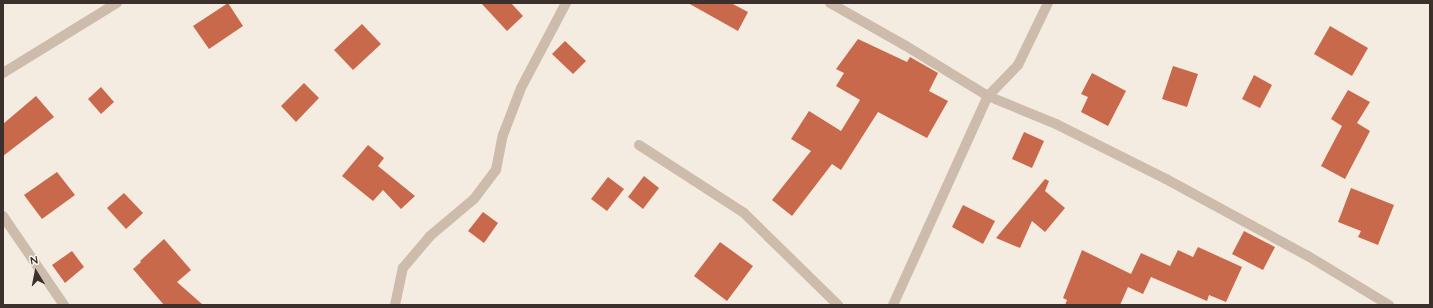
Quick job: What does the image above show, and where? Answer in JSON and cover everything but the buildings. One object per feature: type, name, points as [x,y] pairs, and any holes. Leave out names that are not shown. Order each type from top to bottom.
[{"type":"street","points":[[3,73],[117,3]]},
{"type":"street","points":[[395,305],[403,268],[430,236],[474,198],[496,170],[503,135],[521,88],[566,3]]},
{"type":"street","points":[[830,3],[906,46],[988,96],[1056,124],[1166,179],[1308,256],[1389,305]]},
{"type":"street","points":[[893,305],[988,96],[1018,65],[1048,3]]},
{"type":"street","points":[[639,145],[744,213],[838,305]]},
{"type":"street","points":[[3,216],[64,305]]}]
